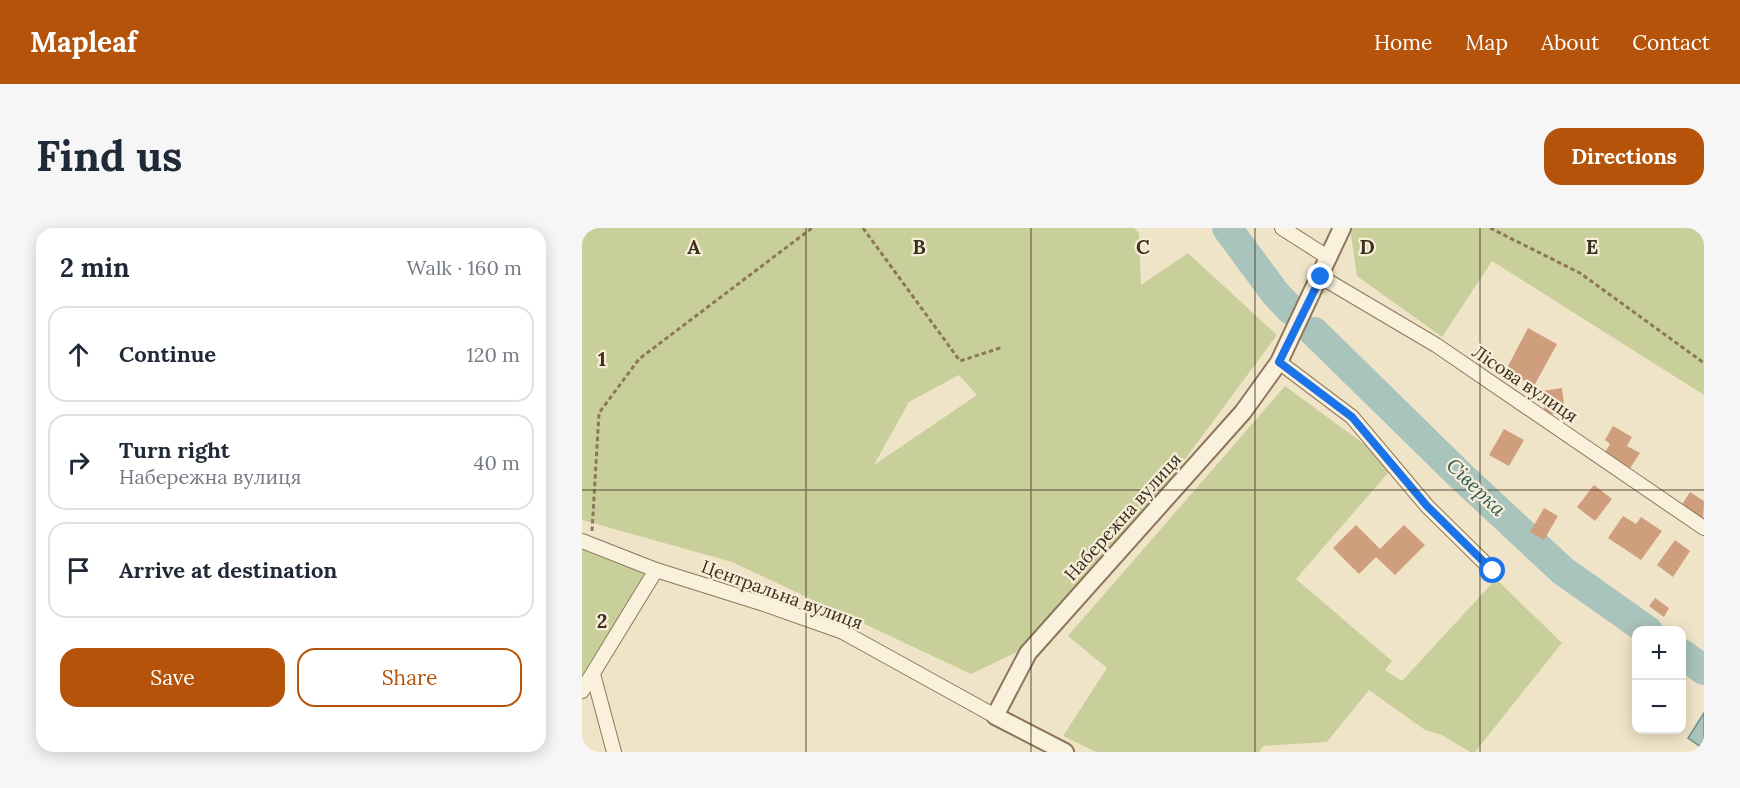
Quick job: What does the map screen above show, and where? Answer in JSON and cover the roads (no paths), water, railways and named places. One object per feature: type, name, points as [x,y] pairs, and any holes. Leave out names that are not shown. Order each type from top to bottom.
[{"type":"street","points":[[1282,228],[1329,258]]},
{"type":"street","name":"Набережна вулиця","points":[[994,716],[1028,653],[1244,412],[1279,362],[1321,277],[1342,228]]},
{"type":"street","name":"Лісова вулиця","points":[[1321,277],[1436,345],[1704,528]]},
{"type":"street","points":[[1279,362],[1352,417],[1427,506],[1493,571]]},
{"type":"street","name":"Центральна вулиця","points":[[587,543],[656,570],[843,632],[994,716]]},
{"type":"street","points":[[582,691],[656,570]]},
{"type":"street","points":[[593,674],[614,752]]},
{"type":"street","points":[[994,716],[1065,752]]},
{"type":"water","points":[[1704,713],[1704,749],[1688,738]]},
{"type":"waterway","name":"Сіверка","points":[[1227,228],[1275,293],[1291,310]]},
{"type":"waterway","name":"Сіверка","points":[[1314,332],[1462,477],[1563,571],[1641,626]]},
{"type":"waterway","name":"Сіверка","points":[[1686,657],[1704,670]]}]
